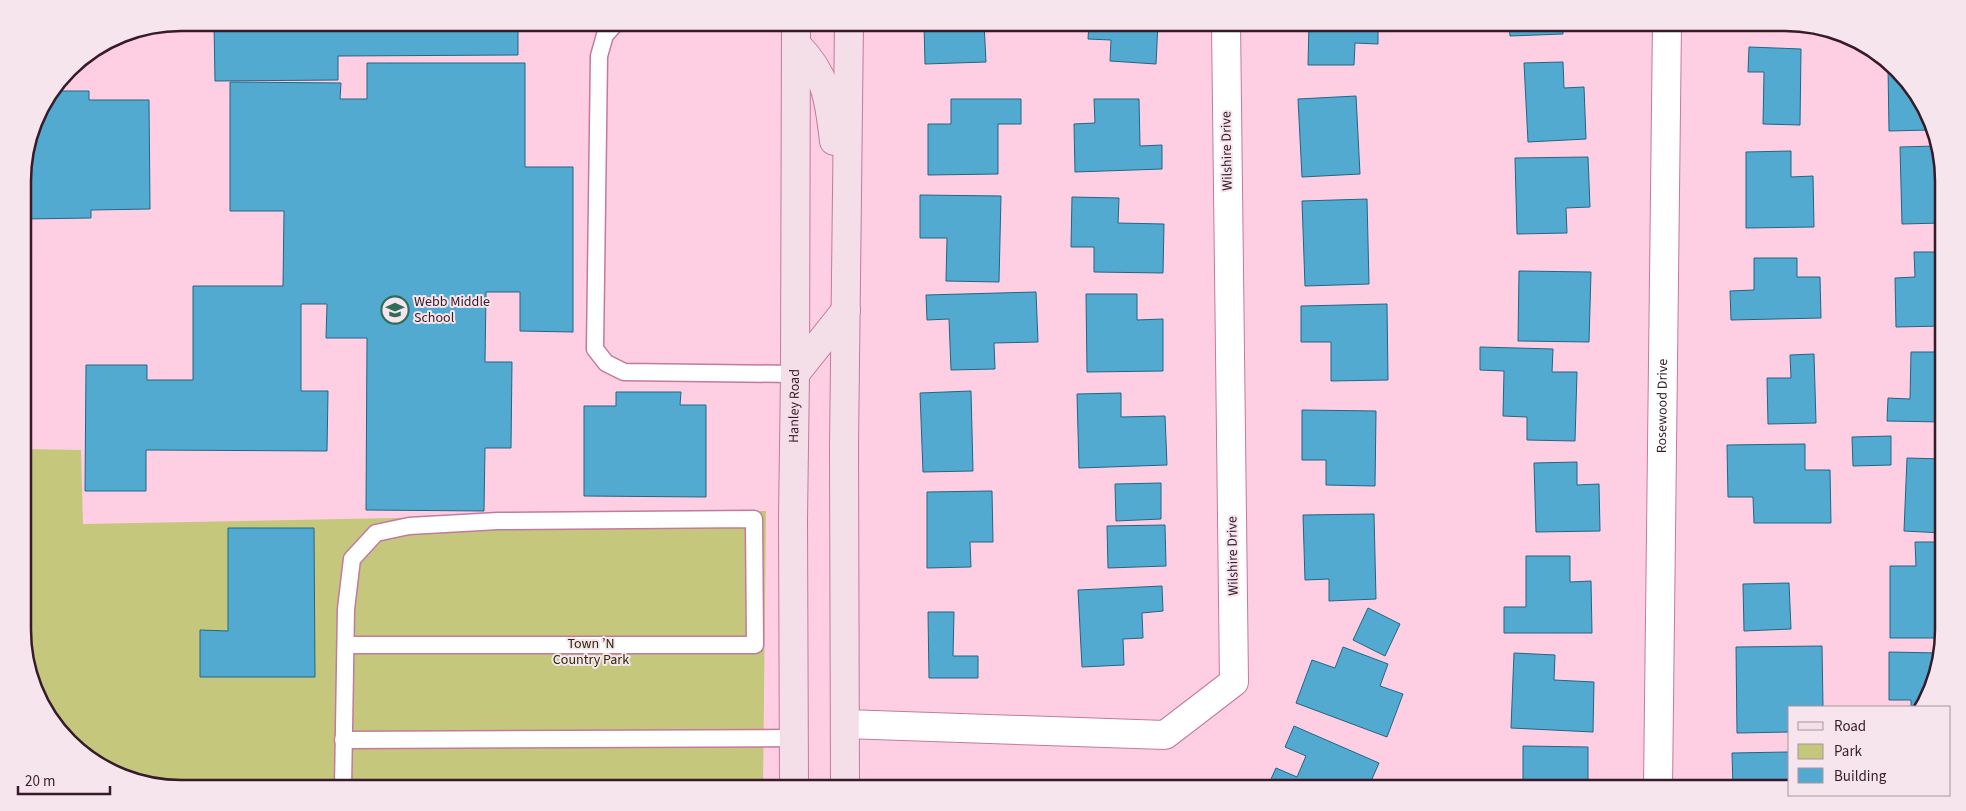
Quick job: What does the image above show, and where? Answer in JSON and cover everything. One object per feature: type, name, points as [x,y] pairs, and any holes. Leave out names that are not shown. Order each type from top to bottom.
[{"type":"main road","points":[[845,780],[844,447],[849,31]]},
{"type":"main road","name":"Hanley Road","points":[[794,780],[792,519],[795,374],[796,33]]},
{"type":"main road","points":[[796,33],[812,59],[825,87],[847,213]]},
{"type":"main road","points":[[795,374],[846,310]]},
{"type":"street","name":"Wilshire Drive","points":[[844,724],[1165,735],[1234,682],[1226,31]]},
{"type":"street","name":"Rosewood Drive","points":[[1658,779],[1667,31]]},
{"type":"lane","points":[[608,31],[605,35],[599,56],[595,349],[606,363],[624,372],[795,374]]},
{"type":"lane","points":[[343,780],[346,608],[352,559],[376,534],[408,526],[498,521],[754,519],[755,645],[346,645]]},
{"type":"lane","points":[[343,740],[794,738]]},
{"type":"green space","name":"Town ’N Country Park","points":[[31,449],[81,450],[83,524],[766,511],[763,780],[181,780],[152,777],[133,772],[98,755],[68,729],[56,713],[47,696],[39,678],[34,659],[31,630]]},
{"type":"building","points":[[214,31],[518,31],[518,55],[338,56],[338,80],[215,81]]},
{"type":"building","points":[[924,31],[984,31],[986,62],[925,64]]},
{"type":"building","points":[[1088,31],[1158,31],[1156,64],[1110,61],[1111,40],[1088,39]]},
{"type":"building","points":[[1309,31],[1378,31],[1378,44],[1355,43],[1354,65],[1308,65]]},
{"type":"building","points":[[1510,31],[1563,31],[1563,34],[1510,36]]},
{"type":"building","points":[[1749,47],[1801,49],[1800,125],[1763,124],[1764,72],[1748,72]]},
{"type":"building","points":[[1563,62],[1564,88],[1584,87],[1586,139],[1528,142],[1524,63]]},
{"type":"building","points":[[367,63],[525,63],[525,167],[573,167],[573,332],[520,331],[520,292],[486,292],[485,362],[512,362],[511,448],[485,448],[484,511],[366,510],[367,338],[326,338],[327,304],[301,304],[301,391],[328,391],[327,451],[146,450],[146,491],[85,491],[86,365],[147,365],[147,380],[193,380],[193,286],[283,286],[284,211],[230,211],[230,82],[341,83],[340,99],[367,99]]},
{"type":"building","points":[[1888,72],[1915,106],[1925,130],[1889,131]]},
{"type":"building","points":[[61,91],[89,91],[89,100],[149,100],[150,209],[91,210],[91,218],[32,219],[33,161],[36,142],[47,115]]},
{"type":"building","points":[[1356,96],[1360,174],[1302,177],[1298,99]]},
{"type":"building","points":[[951,99],[1021,99],[1021,124],[998,124],[998,174],[928,175],[928,124],[951,124]]},
{"type":"building","points":[[1094,99],[1139,99],[1140,146],[1162,145],[1162,169],[1075,172],[1074,124],[1095,123]]},
{"type":"building","points":[[1931,146],[1935,181],[1935,223],[1902,224],[1900,147]]},
{"type":"building","points":[[1791,151],[1791,177],[1813,176],[1814,227],[1746,228],[1746,152]]},
{"type":"building","points":[[1588,157],[1590,207],[1566,208],[1567,233],[1517,234],[1515,158]]},
{"type":"building","points":[[920,195],[1001,196],[999,282],[946,281],[947,238],[920,238]]},
{"type":"building","points":[[1072,197],[1119,198],[1118,223],[1164,224],[1163,273],[1094,272],[1094,247],[1071,247]]},
{"type":"building","points":[[1367,199],[1369,284],[1305,286],[1302,201]]},
{"type":"building","points":[[1914,252],[1935,252],[1935,326],[1896,327],[1895,278],[1915,277]]},
{"type":"building","points":[[1754,258],[1797,258],[1797,277],[1820,277],[1821,318],[1731,320],[1730,291],[1754,290]]},
{"type":"building","points":[[1519,271],[1591,272],[1589,342],[1518,341]]},
{"type":"building","points":[[1036,292],[1038,342],[994,343],[995,369],[951,370],[949,319],[927,320],[926,295]]},
{"type":"building","points":[[1086,294],[1137,294],[1137,320],[1163,319],[1163,371],[1087,372]]},
{"type":"building","points":[[1387,304],[1388,380],[1331,381],[1331,342],[1301,342],[1301,306]]},
{"type":"building","points":[[1480,347],[1553,349],[1552,372],[1577,372],[1575,441],[1527,440],[1527,417],[1503,416],[1504,371],[1480,370]]},
{"type":"building","points":[[1911,352],[1935,352],[1935,422],[1887,421],[1888,398],[1910,399]]},
{"type":"building","points":[[1814,354],[1816,423],[1768,424],[1767,378],[1791,378],[1790,355]]},
{"type":"building","points":[[971,391],[973,471],[923,472],[920,393]]},
{"type":"building","points":[[616,392],[681,392],[680,405],[706,405],[706,497],[584,496],[584,406],[616,406]]},
{"type":"building","points":[[1121,393],[1121,417],[1165,416],[1167,465],[1079,468],[1077,394]]},
{"type":"building","points":[[1302,410],[1376,411],[1375,486],[1326,485],[1326,460],[1302,460]]},
{"type":"building","points":[[1891,436],[1891,465],[1853,466],[1852,437]]},
{"type":"building","points":[[1805,444],[1805,470],[1830,470],[1831,523],[1754,523],[1753,497],[1728,497],[1727,445]]},
{"type":"building","points":[[1907,458],[1935,459],[1935,533],[1904,531]]},
{"type":"building","points":[[1577,462],[1577,485],[1599,484],[1600,531],[1536,532],[1534,463]]},
{"type":"building","points":[[1161,483],[1161,519],[1116,521],[1115,484]]},
{"type":"building","points":[[992,491],[993,542],[970,542],[971,567],[927,568],[927,492]]},
{"type":"building","points":[[1374,514],[1376,599],[1329,601],[1329,579],[1305,580],[1303,515]]},
{"type":"building","points":[[1165,525],[1166,566],[1108,568],[1107,526]]},
{"type":"building","points":[[228,528],[314,528],[315,677],[200,677],[200,630],[228,631]]},
{"type":"building","points":[[1915,542],[1935,542],[1934,638],[1890,638],[1890,566],[1916,566]]},
{"type":"building","points":[[1526,556],[1570,556],[1570,582],[1591,581],[1592,633],[1504,633],[1504,607],[1526,607]]},
{"type":"building","points":[[1789,583],[1791,629],[1744,631],[1743,584]]},
{"type":"building","points":[[1162,586],[1163,611],[1142,613],[1143,638],[1123,639],[1124,665],[1082,667],[1078,590]]},
{"type":"building","points":[[1368,608],[1400,624],[1385,656],[1353,640]]},
{"type":"building","points":[[928,612],[954,612],[953,656],[978,656],[978,678],[929,678]]},
{"type":"building","points":[[1822,646],[1823,706],[1788,706],[1788,732],[1737,733],[1736,647]]},
{"type":"building","points":[[1343,647],[1388,664],[1380,686],[1403,694],[1387,737],[1296,703],[1312,660],[1335,668]]},
{"type":"building","points":[[1889,652],[1933,653],[1927,678],[1914,706],[1911,706],[1911,700],[1889,700]]},
{"type":"building","points":[[1514,653],[1555,655],[1554,680],[1594,682],[1593,732],[1511,728]]},
{"type":"building","points":[[1294,726],[1379,763],[1372,779],[1271,779],[1276,768],[1297,777],[1306,756],[1285,747]]},
{"type":"building","points":[[1523,746],[1588,747],[1588,779],[1523,779]]},
{"type":"building","points":[[1788,752],[1788,779],[1733,779],[1732,753]]},
{"type":"place","name":"Webb Middle School","points":[[395,310]]}]
